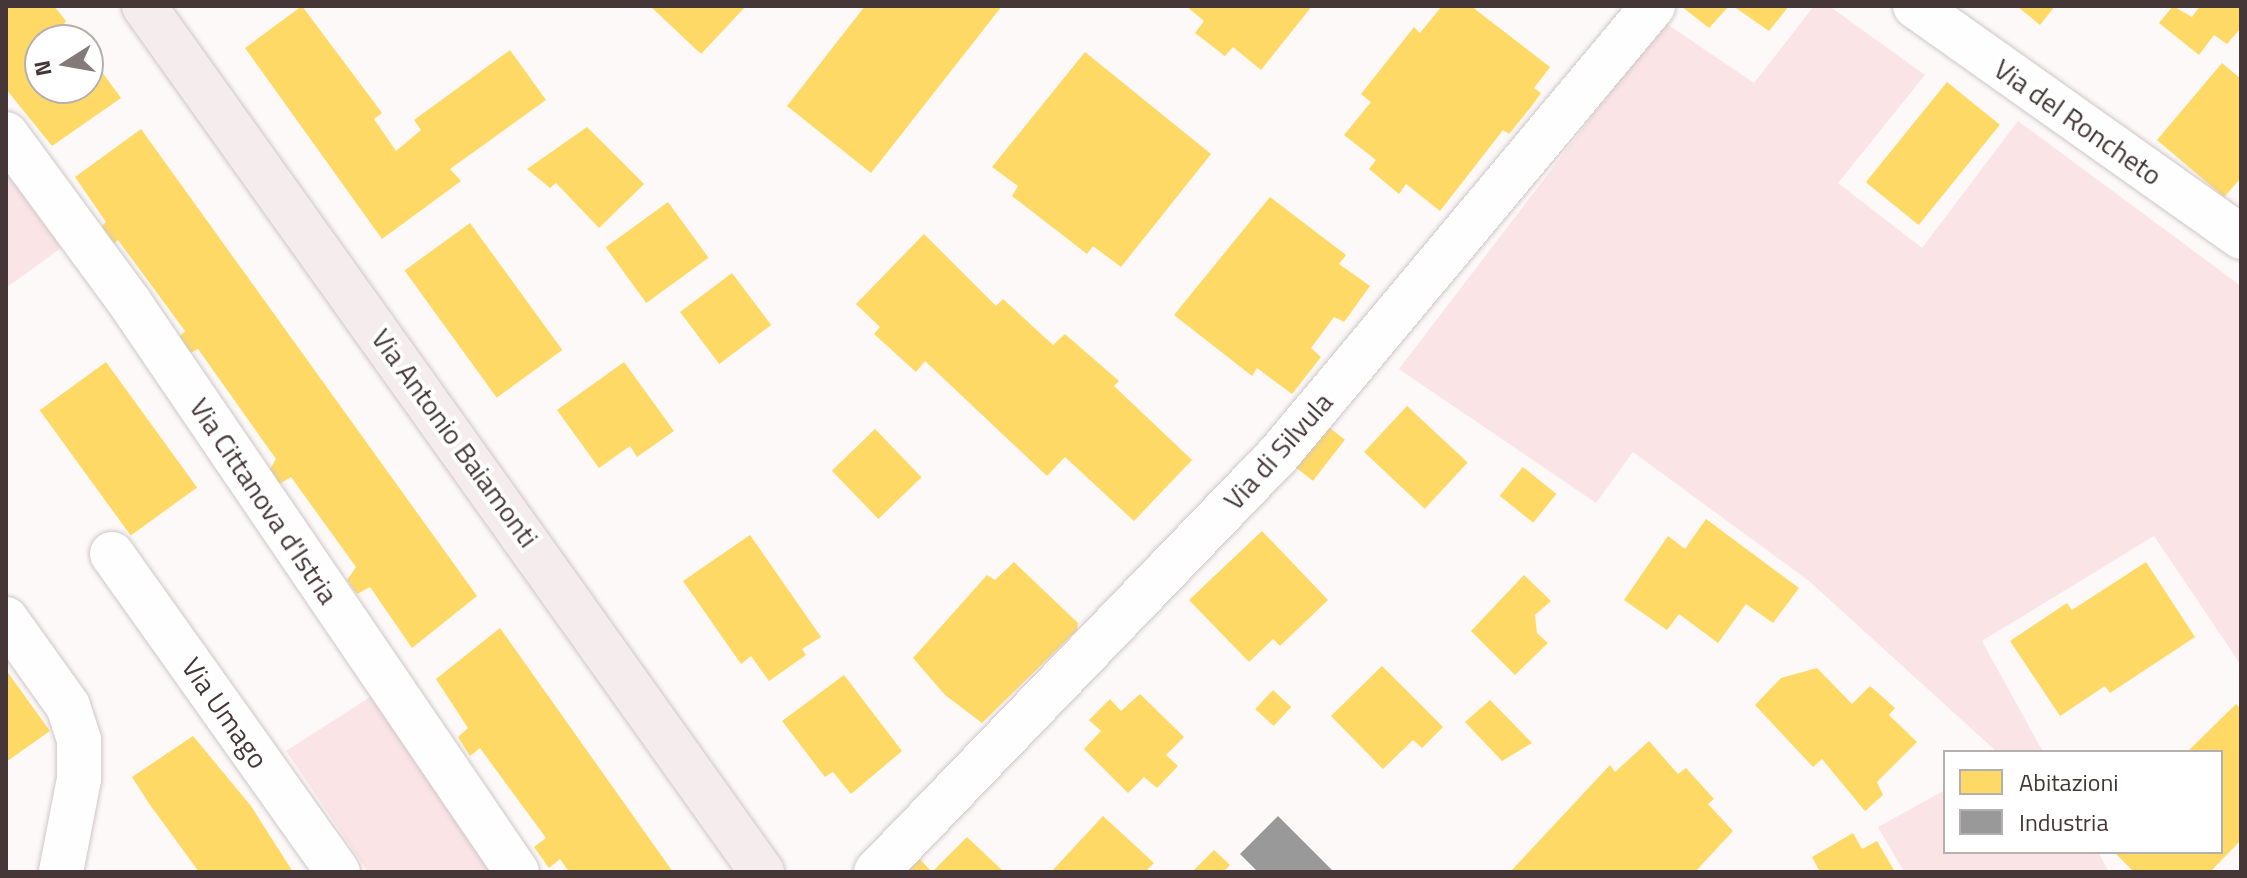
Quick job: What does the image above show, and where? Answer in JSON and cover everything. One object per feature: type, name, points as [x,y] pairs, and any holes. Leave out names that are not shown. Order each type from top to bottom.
[{"type":"main road","name":"Via Antonio Baiamonti","points":[[144,6],[762,872]]},
{"type":"street","name":"Via di Silvula","points":[[876,872],[1279,454],[1653,6]]},
{"type":"street","name":"Via del Roncheto","points":[[1915,6],[2241,237]]},
{"type":"street","name":"Via Cittanova d'Istria","points":[[6,134],[130,303],[517,872]]},
{"type":"street","name":"Via Umago","points":[[112,554],[338,872]]},
{"type":"street","points":[[6,619],[68,706],[79,740],[79,779],[61,872]]},
{"type":"shaded area","points":[[1814,6],[1829,6],[1925,75],[1838,183],[1922,248],[2018,121],[2241,286],[2241,665],[2154,536],[1982,641],[2042,750],[1995,750],[1809,581],[1633,452],[1596,503],[1399,369],[1664,22],[1754,83]]},
{"type":"shaded area","points":[[6,172],[61,248],[6,288]]},
{"type":"shaded area","points":[[378,692],[490,872],[368,872],[286,751]]},
{"type":"shaded area","points":[[1943,791],[1943,854],[2099,854],[2109,872],[1904,872],[1878,827]]},
{"type":"building: Abitazioni","points":[[6,6],[54,6],[66,21],[64,24],[24,24],[24,104],[104,104],[104,75],[121,98],[52,146],[6,89]]},
{"type":"building: Abitazioni","points":[[302,6],[382,113],[374,119],[396,151],[421,130],[414,120],[510,50],[546,100],[450,169],[461,181],[382,239],[245,48]]},
{"type":"building: Abitazioni","points":[[650,6],[746,6],[701,54]]},
{"type":"building: Abitazioni","points":[[865,6],[1002,6],[871,173],[787,106]]},
{"type":"building: Abitazioni","points":[[1186,6],[1312,6],[1261,70],[1233,47],[1225,56],[1195,33],[1204,21]]},
{"type":"building: Abitazioni","points":[[1442,6],[1471,6],[1550,67],[1534,88],[1541,93],[1531,107],[1509,134],[1503,130],[1440,211],[1406,184],[1399,194],[1369,169],[1376,160],[1344,135],[1371,102],[1361,94],[1414,27],[1420,33]]},
{"type":"building: Abitazioni","points":[[1681,6],[1729,6],[1709,28]]},
{"type":"building: Abitazioni","points":[[1733,6],[1789,6],[1769,31]]},
{"type":"building: Abitazioni","points":[[2017,6],[2055,6],[2040,25]]},
{"type":"building: Abitazioni","points":[[2173,6],[2192,17],[2200,6],[2241,6],[2241,28],[2227,44],[2214,35],[2199,55],[2159,23]]},
{"type":"building: Abitazioni","points":[[1085,52],[1211,154],[1121,267],[1093,246],[1087,254],[1012,196],[1018,186],[992,167]]},
{"type":"building: Abitazioni","points":[[2222,63],[2241,79],[2241,178],[2224,197],[2157,140]]},
{"type":"building: Abitazioni","points":[[1947,82],[2000,125],[1919,225],[1866,182]]},
{"type":"building: Abitazioni","points":[[587,127],[644,184],[599,228],[556,183],[550,188],[527,169]]},
{"type":"building: Abitazioni","points":[[141,129],[477,596],[412,648],[370,587],[357,594],[347,580],[356,567],[291,477],[278,485],[269,471],[276,459],[198,349],[186,356],[176,341],[185,331],[118,240],[109,248],[97,232],[106,222],[75,177]]},
{"type":"building: Abitazioni","points":[[1270,197],[1346,255],[1339,264],[1370,286],[1344,322],[1334,317],[1311,348],[1321,357],[1292,394],[1257,368],[1252,376],[1174,315]]},
{"type":"building: Abitazioni","points":[[668,202],[709,258],[646,303],[606,247]]},
{"type":"building: Abitazioni","points":[[470,223],[562,350],[497,398],[404,271]]},
{"type":"building: Abitazioni","points":[[924,234],[996,306],[1003,299],[1053,345],[1065,334],[1119,381],[1114,386],[1192,460],[1134,521],[1065,457],[1047,476],[925,361],[916,372],[874,334],[880,327],[856,304]]},
{"type":"building: Abitazioni","points":[[732,273],[771,325],[719,364],[680,312]]},
{"type":"building: Abitazioni","points":[[106,362],[197,487],[131,536],[40,410]]},
{"type":"building: Abitazioni","points":[[624,362],[674,431],[637,457],[630,446],[599,468],[557,410]]},
{"type":"building: Abitazioni","points":[[1407,406],[1468,463],[1425,509],[1364,452]]},
{"type":"building: Abitazioni","points":[[1326,425],[1345,440],[1313,481],[1294,466]]},
{"type":"building: Abitazioni","points":[[875,429],[922,477],[878,519],[832,471]]},
{"type":"building: Abitazioni","points":[[1523,467],[1556,494],[1533,523],[1500,496]]},
{"type":"building: Abitazioni","points":[[1706,519],[1799,588],[1773,623],[1746,604],[1718,643],[1679,614],[1667,630],[1624,600],[1668,536],[1685,549]]},
{"type":"building: Abitazioni","points":[[1262,531],[1328,600],[1280,646],[1273,639],[1249,662],[1189,600]]},
{"type":"building: Abitazioni","points":[[750,535],[821,637],[802,649],[806,655],[769,681],[751,656],[741,664],[683,581]]},
{"type":"building: Abitazioni","points":[[1014,562],[1078,623],[1077,630],[982,723],[945,695],[913,658],[987,575],[995,580]]},
{"type":"building: Abitazioni","points":[[2146,562],[2195,637],[2110,693],[2105,686],[2060,716],[2010,641],[2067,603],[2072,610]]},
{"type":"building: Abitazioni","points":[[1524,575],[1551,601],[1535,615],[1537,633],[1548,643],[1515,675],[1471,631]]},
{"type":"building: Abitazioni","points":[[500,628],[673,872],[569,872],[560,859],[549,868],[534,847],[546,838],[480,748],[470,756],[458,737],[468,728],[436,679]]},
{"type":"building: Abitazioni","points":[[1382,666],[1443,727],[1422,748],[1413,740],[1383,769],[1331,716]]},
{"type":"building: Abitazioni","points":[[1817,668],[1852,704],[1870,686],[1895,708],[1889,715],[1917,742],[1877,782],[1883,795],[1865,811],[1822,759],[1813,767],[1755,705],[1781,678]]},
{"type":"building: Abitazioni","points":[[6,670],[50,731],[6,762]]},
{"type":"building: Abitazioni","points":[[844,675],[902,751],[851,794],[833,772],[825,777],[782,721]]},
{"type":"building: Abitazioni","points":[[1273,690],[1291,707],[1274,726],[1255,709]]},
{"type":"building: Abitazioni","points":[[1140,694],[1184,737],[1166,755],[1178,766],[1157,788],[1144,777],[1128,793],[1084,749],[1101,731],[1089,720],[1110,699],[1121,711]]},
{"type":"building: Abitazioni","points":[[1490,700],[1532,743],[1502,761],[1465,722]]},
{"type":"building: Abitazioni","points":[[2236,704],[2241,709],[2241,840],[2210,872],[2134,872],[2116,854],[2223,854],[2223,750],[2189,750]]},
{"type":"building: Abitazioni","points":[[193,736],[251,806],[293,872],[199,872],[132,777]]},
{"type":"building: Abitazioni","points":[[1649,741],[1678,774],[1686,768],[1714,799],[1708,804],[1733,831],[1695,872],[1510,872],[1610,765],[1615,772]]},
{"type":"building: Abitazioni","points":[[1103,816],[1154,863],[1145,872],[1051,872]]},
{"type":"building: Abitazioni","points":[[1853,833],[1862,849],[1877,841],[1895,872],[1820,872],[1812,857]]},
{"type":"building: Abitazioni","points":[[967,837],[1004,872],[932,872]]},
{"type":"building: Abitazioni","points":[[1214,850],[1230,865],[1223,872],[1192,872]]},
{"type":"building: Abitazioni","points":[[915,854],[932,872],[897,872]]},
{"type":"building: Industria","points":[[1278,816],[1334,872],[1258,872],[1240,854]]}]
